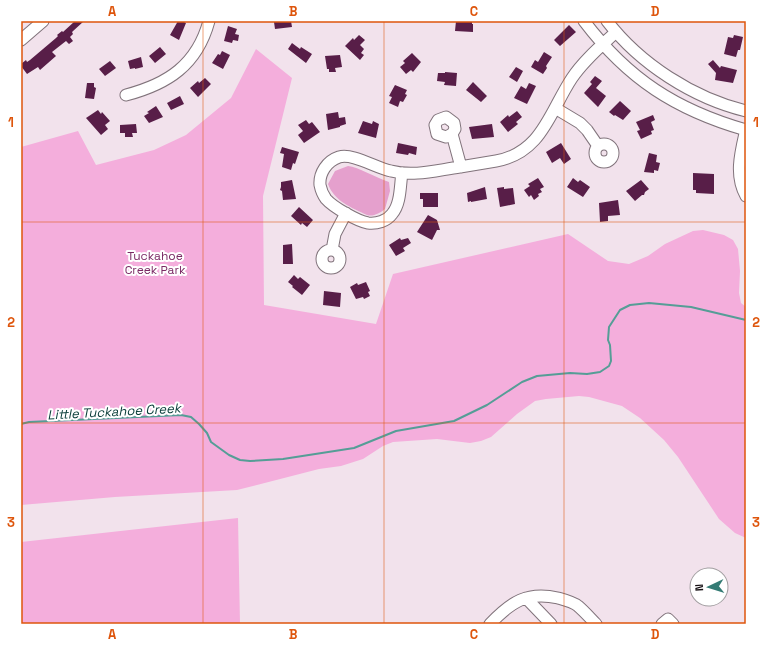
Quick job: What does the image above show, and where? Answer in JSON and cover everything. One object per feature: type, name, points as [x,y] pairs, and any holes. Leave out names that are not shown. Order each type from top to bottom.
[{"type":"street","points":[[21,40],[43,21]]},
{"type":"street","points":[[126,95],[161,84],[181,68],[200,46],[209,21]]},
{"type":"street","points":[[584,21],[621,63],[639,78],[668,98],[685,108],[717,122],[746,130],[739,170],[740,182],[746,196]]},
{"type":"street","points":[[606,21],[632,48],[667,76],[699,94],[724,105],[746,111]]},
{"type":"street","points":[[402,173],[396,206],[392,215],[380,222],[363,222],[346,213],[325,198],[320,186],[322,174],[325,168],[332,160],[339,157],[351,157],[378,168],[402,173],[423,173],[498,161],[510,158],[520,153],[532,144],[541,132],[572,78],[585,61],[616,32]]},
{"type":"street","points":[[555,108],[580,123],[598,146]]},
{"type":"street","points":[[452,134],[461,167]]},
{"type":"street","points":[[332,250],[335,234],[346,213]]},
{"type":"street","points":[[490,624],[507,607],[526,598],[540,595],[567,600],[577,605],[596,624]]},
{"type":"street","points":[[526,598],[551,624]]},
{"type":"street","points":[[662,624],[668,619],[673,624]]},
{"type":"green space","name":"Tuckahoe Creek Park","points":[[256,49],[292,78],[263,196],[264,305],[376,324],[393,274],[568,234],[608,261],[629,264],[648,256],[665,244],[693,231],[703,230],[724,235],[733,240],[738,249],[740,271],[739,293],[741,303],[746,307],[746,538],[735,533],[719,519],[678,457],[664,440],[640,418],[622,406],[589,397],[579,396],[535,401],[517,414],[491,437],[481,441],[470,443],[437,439],[393,442],[383,446],[363,459],[341,466],[319,469],[237,490],[115,497],[21,505],[21,147],[78,131],[96,165],[154,150],[186,135],[231,98]]},
{"type":"green space","points":[[238,518],[240,624],[21,624],[21,542]]},
{"type":"shaded area","points":[[348,166],[357,168],[389,182],[390,191],[385,209],[376,214],[367,215],[355,210],[335,195],[328,184],[335,171]]},
{"type":"building","points":[[75,21],[84,21],[72,32],[73,34],[70,37],[73,41],[69,44],[66,41],[52,52],[56,56],[40,70],[38,67],[27,74],[21,64],[26,60],[27,62],[30,60],[56,38],[58,36],[57,35],[62,31],[63,32]]},
{"type":"building","points":[[178,21],[186,23],[179,40],[170,35]]},
{"type":"building","points":[[291,21],[292,27],[275,29],[274,22]]},
{"type":"building","points":[[456,21],[472,21],[473,32],[455,31]]},
{"type":"building","points":[[569,25],[576,32],[560,46],[554,40]]},
{"type":"building","points":[[228,26],[237,29],[235,34],[239,35],[238,41],[233,40],[232,43],[224,41]]},
{"type":"building","points":[[359,35],[365,40],[360,45],[364,49],[361,53],[364,55],[360,60],[345,46],[353,38],[354,40]]},
{"type":"building","points":[[734,35],[743,37],[740,50],[738,50],[736,57],[724,54],[728,37],[733,38]]},
{"type":"building","points":[[292,43],[300,49],[301,47],[312,54],[306,63],[288,49]]},
{"type":"building","points":[[160,47],[166,54],[155,63],[149,56]]},
{"type":"building","points":[[222,51],[230,55],[223,69],[212,63]]},
{"type":"building","points":[[544,52],[552,57],[543,74],[531,67],[535,60],[538,62]]},
{"type":"building","points":[[412,53],[421,62],[413,72],[411,70],[406,74],[400,67],[405,63],[403,61]]},
{"type":"building","points":[[340,55],[342,67],[335,68],[336,72],[329,72],[329,69],[327,69],[325,56]]},
{"type":"building","points":[[141,57],[143,67],[130,69],[128,61]]},
{"type":"building","points":[[713,60],[720,68],[721,66],[737,70],[733,83],[715,80],[716,73],[708,64]]},
{"type":"building","points":[[110,61],[116,68],[105,76],[99,69]]},
{"type":"building","points":[[516,67],[523,71],[517,82],[509,77]]},
{"type":"building","points":[[438,73],[457,73],[456,86],[444,85],[445,82],[437,81]]},
{"type":"building","points":[[595,76],[602,81],[596,88],[606,96],[598,107],[584,93],[592,84],[590,82]]},
{"type":"building","points":[[205,78],[211,84],[198,97],[190,88],[198,81],[199,83]]},
{"type":"building","points":[[473,82],[487,96],[481,102],[466,90]]},
{"type":"building","points":[[87,83],[94,83],[94,87],[96,88],[94,99],[85,98]]},
{"type":"building","points":[[529,83],[536,86],[527,104],[514,98],[521,86],[526,89]]},
{"type":"building","points":[[395,85],[407,90],[405,94],[407,95],[403,102],[400,101],[398,107],[389,103],[392,97],[389,96]]},
{"type":"building","points":[[180,96],[184,104],[171,110],[167,103]]},
{"type":"building","points":[[620,101],[631,111],[623,120],[609,112]]},
{"type":"building","points":[[156,106],[163,117],[149,123],[144,116]]},
{"type":"building","points":[[98,110],[101,114],[102,112],[110,121],[105,125],[108,129],[101,135],[86,118]]},
{"type":"building","points":[[517,111],[522,117],[516,122],[518,124],[508,132],[500,122],[508,115],[509,117]]},
{"type":"building","points":[[338,112],[339,118],[345,117],[346,124],[328,130],[326,114]]},
{"type":"building","points":[[653,115],[655,120],[651,122],[654,130],[651,131],[652,134],[641,139],[637,131],[640,130],[636,122]]},
{"type":"building","points":[[306,120],[309,124],[312,122],[320,132],[304,143],[298,135],[303,131],[298,125]]},
{"type":"building","points":[[363,121],[372,124],[373,121],[379,124],[376,138],[358,133]]},
{"type":"building","points":[[136,124],[137,133],[132,133],[133,137],[125,137],[125,133],[120,133],[120,125]]},
{"type":"building","points":[[492,124],[494,137],[472,139],[469,127]]},
{"type":"building","points":[[398,143],[417,147],[416,155],[409,153],[408,155],[396,153]]},
{"type":"building","points":[[561,143],[571,159],[564,164],[560,158],[552,163],[546,152]]},
{"type":"building","points":[[282,147],[299,152],[295,164],[293,163],[291,170],[282,167],[284,154],[280,153]]},
{"type":"building","points":[[649,153],[657,155],[656,162],[660,163],[658,171],[654,170],[654,173],[644,172]]},
{"type":"building","points":[[693,173],[714,174],[714,194],[696,193],[696,190],[693,190]]},
{"type":"building","points":[[538,178],[544,187],[540,189],[542,192],[538,194],[539,196],[534,200],[531,195],[529,197],[524,190],[530,186],[528,184]]},
{"type":"building","points":[[573,178],[578,182],[580,180],[590,187],[583,197],[567,187]]},
{"type":"building","points":[[292,180],[296,199],[283,200],[282,191],[280,190],[281,182]]},
{"type":"building","points":[[641,180],[649,189],[644,195],[635,201],[626,191]]},
{"type":"building","points":[[485,187],[487,199],[468,202],[467,193]]},
{"type":"building","points":[[504,187],[504,189],[513,188],[515,204],[500,207],[497,188]]},
{"type":"building","points":[[420,193],[438,193],[438,207],[423,207],[423,199],[420,199]]},
{"type":"building","points":[[618,200],[620,215],[608,216],[608,221],[600,222],[599,203]]},
{"type":"building","points":[[299,207],[313,220],[307,227],[302,223],[301,225],[291,216]]},
{"type":"building","points":[[428,215],[437,220],[440,230],[437,230],[432,240],[417,232]]},
{"type":"building","points":[[400,238],[401,240],[408,238],[411,243],[403,248],[405,251],[396,256],[389,245]]},
{"type":"building","points":[[292,244],[293,264],[283,264],[283,245]]},
{"type":"building","points":[[294,275],[298,279],[300,277],[310,285],[302,295],[288,282]]},
{"type":"building","points":[[366,282],[370,291],[368,292],[370,296],[364,299],[363,297],[356,299],[350,287],[357,283],[358,285]]},
{"type":"building","points":[[324,291],[341,293],[340,307],[323,305]]},
{"type":"waterway","name":"Little Tuckahoe Creek","points":[[21,424],[29,422],[181,415],[191,417],[207,433],[211,442],[229,455],[240,460],[250,461],[283,459],[354,448],[396,431],[454,421],[487,405],[522,382],[537,376],[600,372],[609,366],[611,361],[610,345],[608,340],[609,327],[620,310],[630,305],[649,303],[691,307],[746,320]]}]
